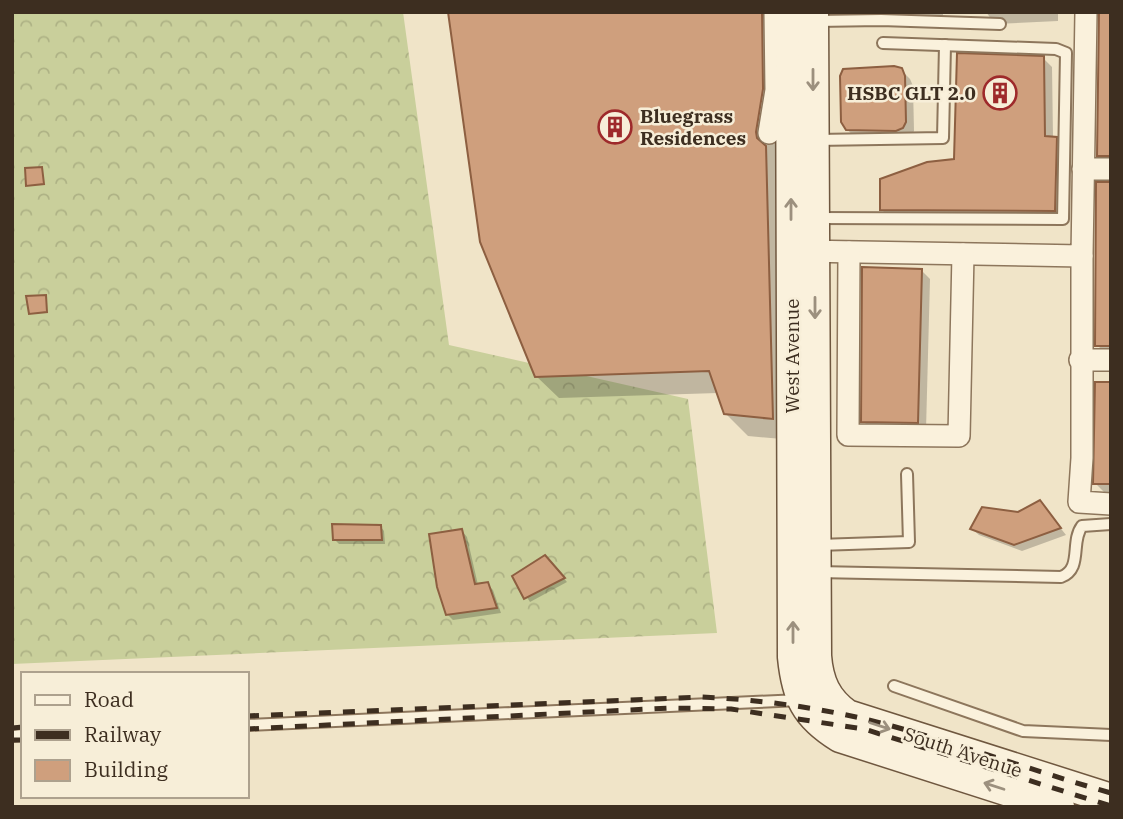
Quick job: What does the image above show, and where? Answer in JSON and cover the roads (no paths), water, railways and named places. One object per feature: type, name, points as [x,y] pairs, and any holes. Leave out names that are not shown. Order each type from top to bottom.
[{"type":"main road","name":"West Avenue","points":[[806,15],[814,140],[814,218],[803,251],[816,559],[817,669],[813,695],[798,688],[793,657],[806,15]]},
{"type":"main road","name":"South Avenue","points":[[1059,807],[841,737],[822,726],[810,713],[813,695],[831,702],[847,715],[1111,799]]},
{"type":"street","points":[[769,133],[776,90],[775,12]]},
{"type":"street","points":[[1086,12],[1080,360],[1082,458],[1079,502],[1111,504]]},
{"type":"street","points":[[1083,169],[1111,169]]},
{"type":"street","points":[[803,251],[1082,256]]},
{"type":"street","points":[[849,252],[848,435],[959,436],[963,254]]},
{"type":"street","points":[[1080,360],[1111,360]]},
{"type":"lane","points":[[806,15],[881,16],[1000,24]]},
{"type":"lane","points":[[814,218],[1063,219],[1066,53],[1056,49],[883,43]]},
{"type":"lane","points":[[814,140],[943,138],[945,45]]},
{"type":"lane","points":[[816,559],[909,542],[907,474]]},
{"type":"lane","points":[[816,559],[1061,577],[1069,574],[1073,568],[1076,534],[1082,526],[1111,524]]},
{"type":"lane","points":[[894,686],[1023,731],[1111,735]]},
{"type":"lane","points":[[248,725],[813,695]]},
{"type":"railway","points":[[248,716],[702,697],[750,700],[869,720],[1111,793]]},
{"type":"railway","points":[[248,729],[670,708],[731,709],[864,729],[1111,806]]},
{"type":"railway","points":[[12,728],[21,727]]},
{"type":"railway","points":[[12,740],[21,740]]},
{"type":"place","name":"HSBC GLT 2.0","points":[[1000,93]]},
{"type":"place","name":"Bluegrass Residences","points":[[615,127]]}]
